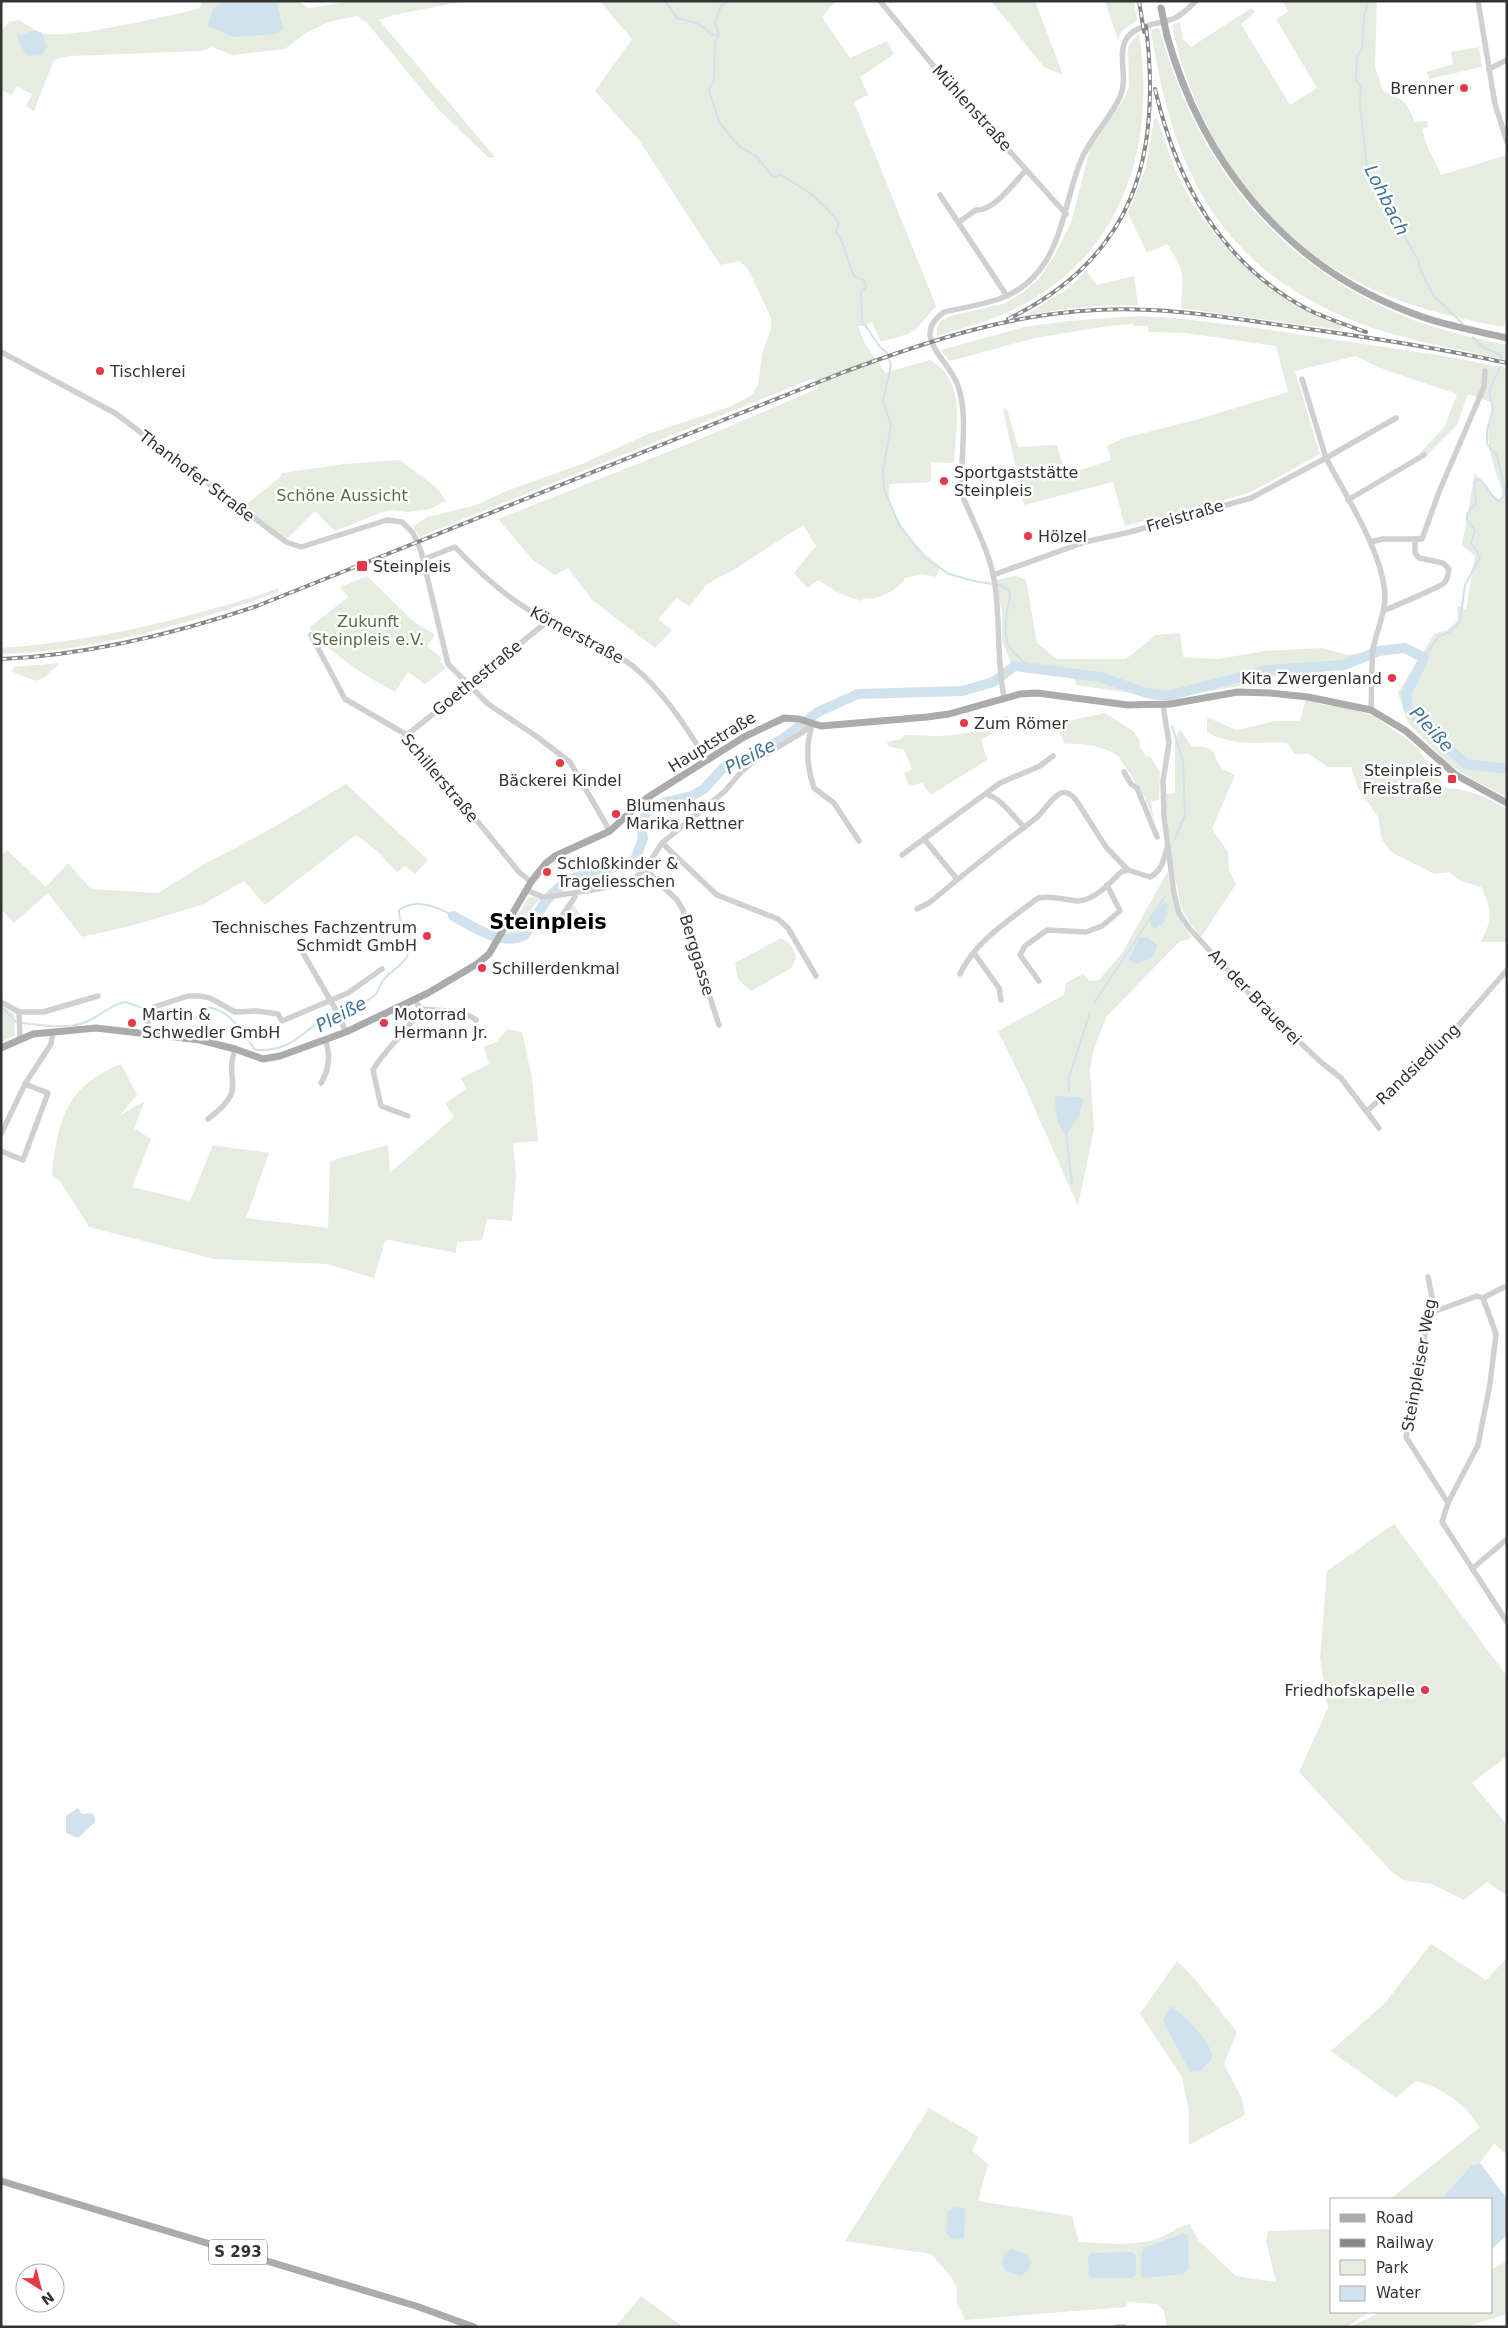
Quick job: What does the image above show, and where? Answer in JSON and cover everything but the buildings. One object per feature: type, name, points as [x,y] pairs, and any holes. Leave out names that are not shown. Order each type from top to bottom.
[{"type":"main road","points":[[1160,5],[1167,36],[1183,87],[1195,114],[1218,156],[1246,196],[1284,235],[1320,264],[1356,287],[1404,310],[1455,327],[1507,338]]},
{"type":"main road","name":"Hauptstraße","points":[[1,1048],[20,1034],[53,1033],[96,1028],[200,1040],[235,1049],[255,1057],[270,1059],[346,1032],[458,977],[477,964],[488,954],[530,882],[546,862],[610,831],[640,803],[706,760],[768,723],[784,718],[821,726],[949,714],[1004,697],[1037,693],[1128,705],[1163,705],[1238,692],[1270,693],[1371,710],[1406,731],[1456,775],[1507,803]]},
{"type":"main road","name":"S 293","points":[[1,2181],[416,2306],[474,2327]]},
{"type":"street","name":"Mühlenstraße","points":[[880,1],[941,75],[1066,214]]},
{"type":"street","points":[[1004,697],[999,668],[999,613],[994,577],[964,497],[961,470],[962,425],[960,390],[952,372],[936,351],[930,339],[932,322],[944,312],[1007,296],[1028,282],[1040,270],[1051,252],[1066,214],[1078,166],[1085,150],[1120,98],[1126,77],[1123,52],[1127,39],[1141,28],[1175,18],[1196,1]]},
{"type":"street","points":[[1478,1],[1495,104],[1507,142]]},
{"type":"street","points":[[1489,69],[1507,60]]},
{"type":"street","points":[[959,222],[976,210],[983,211],[994,204],[1026,170]]},
{"type":"street","points":[[940,194],[1007,296]]},
{"type":"street","name":"Thanhofer Straße","points":[[1,352],[115,413],[286,542],[301,547],[387,520],[402,522],[413,533],[424,559]]},
{"type":"street","points":[[1370,542],[1383,539],[1422,539],[1439,492],[1484,387],[1485,371]]},
{"type":"street","points":[[1302,379],[1326,458],[1370,542],[1383,580],[1384,610],[1378,624],[1372,660],[1371,710]]},
{"type":"street","name":"Freistraße","points":[[994,577],[1085,542],[1130,532],[1251,498],[1396,418]]},
{"type":"street","points":[[1348,500],[1424,455]]},
{"type":"street","points":[[1384,610],[1442,586],[1446,580],[1449,569],[1443,563],[1419,558],[1415,553],[1415,539]]},
{"type":"street","name":"Körnerstraße","points":[[424,559],[455,547],[491,583],[527,609],[548,621],[598,643],[642,674],[683,723],[706,760]]},
{"type":"street","points":[[424,559],[448,664],[488,704],[536,736],[570,762],[610,831]]},
{"type":"street","name":"Goethestraße","points":[[407,734],[548,621]]},
{"type":"street","name":"Schillerstraße","points":[[311,635],[345,699],[407,734],[474,818],[530,882]]},
{"type":"street","name":"An der Brauerei","points":[[1163,705],[1169,744],[1163,781],[1166,832],[1174,894],[1179,912],[1189,928],[1257,1002],[1322,1063],[1341,1078],[1368,1111],[1379,1128]]},
{"type":"street","points":[[812,724],[806,742],[814,788],[834,803],[860,841]]},
{"type":"street","points":[[526,890],[543,897],[630,882],[644,869],[662,843],[725,791],[753,762],[800,734],[812,724]]},
{"type":"street","points":[[902,855],[925,840],[1000,783],[1040,766],[1053,756]]},
{"type":"street","points":[[1124,772],[1131,784],[1137,788],[1157,835],[1166,832]]},
{"type":"street","points":[[918,909],[929,903],[1044,811],[1058,794],[1064,792],[1072,795],[1089,818],[1106,847],[1128,870],[1121,872],[1107,885],[1088,898],[1078,901],[1046,896],[1038,898],[991,935],[965,963],[960,974]]},
{"type":"street","points":[[986,794],[1004,805],[1023,826]]},
{"type":"street","points":[[925,840],[958,879]]},
{"type":"street","points":[[662,843],[717,895],[778,919],[788,928],[816,976]]},
{"type":"street","name":"An der Brauerei","points":[[1128,870],[1150,877],[1155,874],[1160,870],[1168,846]]},
{"type":"street","name":"Berggasse","points":[[644,869],[677,900],[683,910],[686,924],[694,935],[696,945],[695,960],[698,970],[706,985],[719,1025]]},
{"type":"street","points":[[1039,981],[1020,955],[1025,946],[1047,930],[1057,929],[1071,933],[1086,932],[1102,926],[1120,911],[1107,885]]},
{"type":"street","points":[[558,931],[559,920],[575,897],[574,893]]},
{"type":"street","points":[[303,953],[338,1013],[346,1032]]},
{"type":"street","points":[[974,953],[999,988],[1001,1000]]},
{"type":"street","points":[[144,1033],[154,1007],[188,996],[210,998],[235,1012],[257,1011],[278,1014],[282,1021],[331,1001],[382,969]]},
{"type":"street","name":"Randsiedlung","points":[[1368,1111],[1444,1042],[1507,970]]},
{"type":"street","points":[[1,1002],[19,1012],[43,1012],[98,996]]},
{"type":"street","points":[[415,999],[420,1009]]},
{"type":"street","points":[[420,1009],[450,1011],[470,1016],[476,1020]]},
{"type":"street","points":[[408,1116],[381,1106],[373,1070],[388,1049],[414,1021],[420,1009]]},
{"type":"street","points":[[19,1012],[20,1034]]},
{"type":"street","points":[[1,1134],[25,1084],[51,1044],[53,1033]]},
{"type":"street","points":[[321,1083],[328,1072],[326,1040]]},
{"type":"street","points":[[208,1119],[229,1102],[232,1093],[232,1057],[235,1049]]},
{"type":"street","points":[[1,1151],[23,1160],[48,1092],[25,1084]]},
{"type":"street","name":"Steinpleiser Weg","points":[[1428,1276],[1432,1297],[1430,1313],[1406,1437],[1448,1503]]},
{"type":"street","points":[[1430,1313],[1477,1296],[1483,1298],[1504,1287]]},
{"type":"street","points":[[1483,1298],[1496,1334],[1490,1384],[1478,1445],[1448,1503],[1442,1522],[1443,1528],[1507,1622]]},
{"type":"street","points":[[1472,1569],[1507,1539]]},
{"type":"street","points":[[1117,2327],[1124,2327]]},
{"type":"green space","points":[[202,1],[224,1],[213,9],[283,29],[277,1],[297,1],[309,8],[352,1],[465,1],[394,15],[379,20],[495,157],[489,158],[438,109],[368,24],[357,16],[328,22],[304,34],[285,49],[232,55],[212,47],[202,51],[58,58],[53,62],[34,111],[26,106],[32,94],[17,86],[12,95],[1,90],[1,31],[9,22],[19,20],[35,30],[17,35],[47,46],[42,33],[53,35],[69,34],[134,23],[200,8]]},
{"type":"green space","points":[[600,1],[836,1],[822,17],[850,58],[887,41],[894,54],[860,77],[868,95],[854,102],[936,306],[916,329],[908,334],[881,342],[872,322],[865,326],[858,326],[865,344],[885,373],[930,360],[942,369],[950,379],[957,406],[954,463],[931,462],[931,482],[890,484],[889,494],[891,506],[904,530],[922,551],[940,566],[936,577],[922,574],[905,578],[900,585],[888,593],[860,601],[837,592],[818,580],[807,588],[794,573],[816,546],[803,525],[735,569],[707,584],[689,607],[677,598],[658,619],[672,630],[655,648],[592,600],[568,568],[555,575],[533,560],[498,519],[693,442],[819,388],[814,378],[419,537],[413,526],[428,517],[476,505],[509,490],[582,464],[648,434],[729,407],[751,396],[758,386],[762,354],[771,329],[771,318],[748,269],[739,261],[720,265],[639,140],[595,91],[632,39]]},
{"type":"green space","points":[[991,1],[1035,1],[1063,75],[1044,67]]},
{"type":"green space","points":[[1105,1],[1134,1],[1137,20],[1121,32],[1118,40]]},
{"type":"green space","points":[[1283,1],[1377,1],[1375,67],[1383,91],[1404,102],[1415,122],[1427,121],[1428,127],[1422,129],[1427,146],[1441,175],[1507,155],[1507,321],[1502,327],[1426,309],[1372,289],[1354,280],[1320,259],[1288,234],[1260,205],[1235,173],[1214,138],[1196,102],[1182,64],[1172,25],[1180,22],[1183,39],[1191,47],[1251,8],[1255,12],[1241,24],[1290,105],[1317,88],[1276,19],[1288,12]]},
{"type":"green space","points":[[1159,28],[1174,75],[1193,119],[1216,160],[1243,198],[1274,232],[1310,263],[1349,289],[1394,312],[1421,323],[1507,345],[1507,360],[1393,334],[1350,319],[1329,310],[1288,286],[1253,259],[1225,229],[1202,195],[1184,158],[1170,118],[1159,76],[1151,30]]},
{"type":"green space","points":[[1139,33],[1143,73],[1143,113],[1137,151],[1126,188],[1110,222],[1088,253],[1060,280],[1026,303],[993,318],[937,336],[937,328],[941,321],[951,316],[1006,303],[1022,293],[1039,279],[1055,255],[1071,223],[1090,148],[1125,97],[1129,87],[1128,47]]},
{"type":"green space","points":[[1479,47],[1482,67],[1429,79],[1427,72],[1453,64],[1451,52]]},
{"type":"green space","points":[[1157,118],[1181,182],[1195,207],[1229,250],[1249,269],[1293,301],[1342,326],[1341,330],[1181,308],[1182,274],[1177,261],[1167,244],[1147,253],[1128,213],[1146,167],[1154,119]]},
{"type":"green space","points":[[1086,271],[1097,285],[1134,276],[1138,305],[1081,308],[1024,316],[1069,288]]},
{"type":"green space","points":[[1137,316],[1175,318],[1264,329],[1444,356],[1507,368],[1507,797],[1470,778],[1449,764],[1408,723],[1398,693],[1434,634],[1447,630],[1458,621],[1457,605],[1466,610],[1475,556],[1462,545],[1475,473],[1497,500],[1502,497],[1501,486],[1492,460],[1489,444],[1488,429],[1493,403],[1468,394],[1457,425],[1426,456],[1419,454],[1445,426],[1457,394],[1380,368],[1356,356],[1295,371],[1320,454],[1249,493],[1125,526],[1113,482],[1024,505],[1003,409],[1007,409],[1018,447],[1057,445],[1066,475],[1111,460],[1107,446],[1124,438],[1199,419],[1288,392],[1276,346],[1186,333],[1149,332],[1148,326],[1133,326],[1133,324],[1108,326],[1035,338],[954,360],[949,360],[941,350],[1024,327],[1068,321]]},
{"type":"green space","name":"Schöne Aussicht","points":[[400,460],[436,487],[446,501],[430,509],[407,512],[393,510],[382,512],[335,531],[315,511],[287,539],[242,508],[280,477],[282,473],[345,464]]},
{"type":"green space","name":"Zukunft Steinpleis e.V.","points":[[367,576],[413,621],[435,635],[427,646],[441,658],[440,662],[446,668],[425,684],[408,672],[395,692],[349,664],[309,628],[348,597],[340,587]]},
{"type":"green space","points":[[1016,576],[1026,580],[1037,643],[1057,659],[1126,659],[1156,635],[1180,633],[1183,657],[1219,659],[1264,651],[1323,648],[1347,655],[1369,652],[1369,660],[1328,671],[1278,676],[1239,686],[1165,698],[1076,685],[1073,675],[1011,663],[1002,641],[1002,613],[996,580]]},
{"type":"green space","points":[[278,588],[279,592],[142,634],[37,652],[1,654],[1,648],[81,639],[160,623],[237,602]]},
{"type":"green space","points":[[60,663],[45,677],[36,681],[12,672],[14,667]]},
{"type":"green space","points":[[1306,698],[1320,704],[1353,709],[1374,716],[1416,746],[1445,788],[1469,792],[1507,809],[1507,942],[1481,942],[1488,927],[1490,914],[1481,887],[1461,881],[1449,872],[1435,874],[1391,852],[1382,840],[1378,817],[1358,788],[1351,767],[1328,767],[1309,754],[1295,754],[1287,743],[1237,742],[1207,732],[1207,717],[1236,730],[1276,721],[1300,721]]},
{"type":"green space","points":[[1105,713],[1134,732],[1140,741],[1139,746],[1146,756],[1151,757],[1160,773],[1159,800],[1151,801],[1154,821],[1145,797],[1119,757],[1114,753],[1094,746],[1065,744],[1057,726],[1077,719]]},
{"type":"green space","points":[[1008,716],[1011,723],[981,740],[987,760],[931,795],[922,783],[909,786],[904,773],[912,769],[904,750],[888,746],[887,742],[901,739],[905,735],[944,736],[972,732],[983,729],[982,721]]},
{"type":"green space","points":[[1180,729],[1192,747],[1211,750],[1219,765],[1235,775],[1212,829],[1228,852],[1229,870],[1236,884],[1201,937],[1189,922],[1181,907],[1171,859],[1165,794],[1175,793],[1175,739]]},
{"type":"green space","points":[[346,784],[428,860],[415,874],[405,866],[397,872],[377,851],[356,835],[265,905],[244,881],[204,904],[134,925],[82,937],[48,893],[14,923],[1,909],[1,855],[7,850],[46,887],[68,863],[91,889],[158,893],[203,865],[276,826]]},
{"type":"green space","points":[[1168,871],[1178,913],[1191,936],[1188,940],[1180,941],[1107,1016],[1094,1048],[1090,1070],[1094,1129],[1078,1206],[1023,1082],[998,1031],[1064,995],[1066,983],[1083,974],[1090,981],[1099,980],[1122,953]]},
{"type":"green space","points":[[528,898],[541,899],[534,905],[522,931],[507,935]]},
{"type":"green space","points":[[572,903],[583,919],[569,930],[561,925]]},
{"type":"green space","points":[[781,938],[789,944],[794,952],[796,959],[791,968],[751,991],[738,979],[735,963]]},
{"type":"green space","points":[[1,1005],[14,1014],[15,1035],[1,1042]]},
{"type":"green space","points":[[508,1029],[522,1032],[532,1078],[538,1141],[513,1143],[516,1176],[512,1221],[487,1219],[482,1240],[457,1242],[456,1253],[389,1240],[385,1241],[374,1278],[327,1264],[214,1259],[89,1227],[60,1181],[52,1175],[58,1138],[68,1107],[88,1083],[102,1073],[121,1064],[137,1095],[119,1116],[145,1101],[134,1128],[151,1139],[132,1187],[190,1201],[213,1145],[269,1153],[246,1218],[328,1228],[330,1161],[388,1145],[390,1173],[454,1117],[445,1103],[467,1089],[461,1078],[489,1064],[484,1047],[496,1042]]},
{"type":"green space","points":[[1394,1524],[1507,1676],[1507,1756],[1472,1783],[1507,1825],[1507,1896],[1487,1882],[1464,1900],[1432,1884],[1403,1880],[1391,1871],[1299,1772],[1328,1708],[1320,1658],[1327,1571]]},
{"type":"green space","points":[[1431,1944],[1486,1980],[1507,1958],[1507,2155],[1494,2143],[1480,2163],[1471,2166],[1442,2198],[1391,2198],[1479,2128],[1468,2112],[1444,2092],[1416,2081],[1396,2098],[1331,2051],[1385,2003]]},
{"type":"green space","points":[[1177,1961],[1193,1977],[1237,2032],[1224,2064],[1242,2099],[1245,2115],[1189,2145],[1189,2112],[1182,2077],[1140,2014]]},
{"type":"green space","points":[[929,2108],[979,2137],[972,2150],[988,2164],[978,2201],[1072,2216],[1079,2242],[1116,2244],[1145,2242],[1190,2224],[1198,2240],[1236,2276],[1276,2282],[1266,2241],[1268,2231],[1330,2229],[1330,2313],[1368,2313],[1347,2327],[1167,2327],[1164,2310],[1156,2304],[1128,2302],[1125,2307],[965,2320],[957,2303],[957,2287],[931,2254],[845,2241]]},
{"type":"green space","points":[[1505,2262],[1507,2265],[1507,2314],[1465,2327],[1350,2327],[1379,2313],[1493,2313],[1493,2268]]},
{"type":"green space","points":[[641,2296],[683,2327],[615,2327]]},
{"type":"water","points":[[224,1],[277,1],[283,29],[277,34],[234,37],[208,26],[213,9]]},
{"type":"water","points":[[35,30],[42,33],[47,46],[42,55],[30,56],[26,54],[19,43],[17,35]]},
{"type":"water","points":[[1165,900],[1168,906],[1164,923],[1155,929],[1151,926],[1150,919]]},
{"type":"water","points":[[1140,937],[1148,938],[1157,945],[1152,956],[1134,964],[1129,959]]},
{"type":"water","points":[[1058,1096],[1080,1097],[1083,1100],[1079,1115],[1066,1135],[1060,1127],[1057,1118],[1055,1098]]},
{"type":"water","points":[[78,1808],[82,1814],[92,1813],[95,1823],[78,1838],[66,1833],[66,1816]]},
{"type":"water","points":[[1170,2006],[1190,2022],[1208,2045],[1212,2059],[1200,2071],[1191,2072],[1188,2068],[1163,2021]]},
{"type":"water","points":[[1480,2163],[1507,2199],[1507,2235],[1493,2248],[1493,2198],[1442,2198],[1471,2166]]},
{"type":"water","points":[[954,2207],[964,2208],[966,2211],[964,2237],[962,2239],[950,2238],[946,2231],[948,2212]]},
{"type":"water","points":[[1184,2233],[1188,2236],[1189,2268],[1183,2274],[1143,2278],[1141,2275],[1142,2251],[1144,2248]]},
{"type":"water","points":[[1012,2249],[1027,2254],[1031,2261],[1028,2271],[1020,2276],[1006,2271],[1002,2264],[1004,2254]]},
{"type":"water","points":[[1132,2252],[1136,2255],[1136,2275],[1133,2278],[1092,2278],[1089,2276],[1088,2257],[1091,2253]]},
{"type":"waterway","points":[[665,1],[677,18],[693,22],[705,28],[710,34],[719,36]]},
{"type":"waterway","points":[[729,1],[721,6],[715,23],[719,36],[715,42],[714,80],[709,90],[719,122],[740,147],[756,156],[773,177],[781,175],[807,191],[826,207],[839,223],[836,232],[842,242],[852,272],[855,277],[864,280],[866,287],[861,292],[862,321],[880,347],[887,353],[891,365],[883,401],[891,425],[883,470],[884,490],[900,526],[925,558],[949,574],[999,585],[1009,590],[1006,639],[1013,652],[1022,660],[1026,667]]},
{"type":"waterway","name":"Lohbach","points":[[1368,1],[1364,17],[1362,49],[1357,56],[1356,80],[1361,87],[1360,105],[1367,168],[1418,260],[1421,271],[1433,295],[1463,324]]},
{"type":"waterway","name":"Lohbach","points":[[1473,337],[1482,347],[1499,354],[1502,359]]},
{"type":"waterway","name":"Lohbach","points":[[1424,658],[1438,637],[1451,631],[1460,620],[1465,585],[1480,557],[1471,543],[1475,530],[1467,520],[1467,514],[1476,503],[1474,482],[1479,479],[1499,501],[1506,494],[1497,456],[1487,444],[1487,430],[1493,410],[1489,391],[1500,367]]},
{"type":"waterway","name":"Pleiße","points":[[453,916],[497,937],[507,939],[525,935],[538,912],[559,887],[568,881],[593,871],[620,866],[635,860],[643,838],[641,824],[647,811],[666,802],[692,796],[704,789],[722,769],[781,740],[818,712],[858,694],[962,691],[993,682],[1015,666],[1100,677],[1146,693],[1168,696],[1268,670],[1344,665],[1379,651],[1405,648],[1424,658],[1406,694],[1408,707],[1429,731],[1466,764],[1507,769]]},
{"type":"waterway","points":[[1172,726],[1183,761],[1185,815],[1175,839]]},
{"type":"waterway","points":[[1094,1003],[1165,896]]},
{"type":"waterway","name":"Pleiße","points":[[1,1006],[16,1022],[61,1026],[86,1022],[125,1002],[180,1021],[196,1018],[204,1007],[213,1008],[228,1016],[240,1028],[255,1050],[269,1050],[289,1044],[322,1020],[364,1002],[376,994],[384,979],[400,965],[408,954],[408,943],[399,916],[399,910],[406,906],[420,904],[434,907],[453,916]]},
{"type":"waterway","points":[[1069,1090],[1069,1077],[1090,1012]]},
{"type":"waterway","points":[[1066,1134],[1072,1184]]},
{"type":"railway","points":[[1139,1],[1144,32]]},
{"type":"railway","points":[[1008,319],[1051,294],[1085,266],[1111,234],[1130,199],[1143,160],[1149,118],[1150,74],[1146,26]]},
{"type":"railway","points":[[1155,89],[1164,124],[1190,188],[1207,217],[1227,244],[1250,269],[1278,291],[1309,310],[1366,332]]},
{"type":"railway","points":[[1,659],[34,657],[99,648],[194,626],[257,606],[844,372],[931,342],[1020,319],[1081,311],[1133,309],[1185,312],[1370,338],[1507,363]]},
{"type":"place","name":"Brenner","points":[[1464,88]]},
{"type":"place","name":"Tischlerei","points":[[100,371]]},
{"type":"place","name":"Sportgaststätte Steinpleis","points":[[944,481]]},
{"type":"place","name":"Hölzel","points":[[1028,536]]},
{"type":"place","name":"Steinpleis","points":[[362,566]]},
{"type":"place","name":"Kita Zwergenland","points":[[1392,678]]},
{"type":"place","name":"Zum Römer","points":[[964,723]]},
{"type":"place","name":"Bäckerei Kindel","points":[[560,763]]},
{"type":"place","name":"Steinpleis Freistraße","points":[[1452,779]]},
{"type":"place","name":"Blumenhaus Marika Rettner","points":[[616,814]]},
{"type":"place","name":"Schloßkinder & Trageliesschen","points":[[547,872]]},
{"type":"place","name":"Technisches Fachzentrum Schmidt GmbH","points":[[427,936]]},
{"type":"place","name":"Schillerdenkmal","points":[[482,968]]},
{"type":"place","name":"Martin & Schwedler GmbH","points":[[132,1023]]},
{"type":"place","name":"Motorrad Hermann Jr.","points":[[384,1023]]},
{"type":"place","name":"Friedhofskapelle","points":[[1425,1690]]},
{"type":"district","name":"Steinpleis","points":[[548,922]]}]
